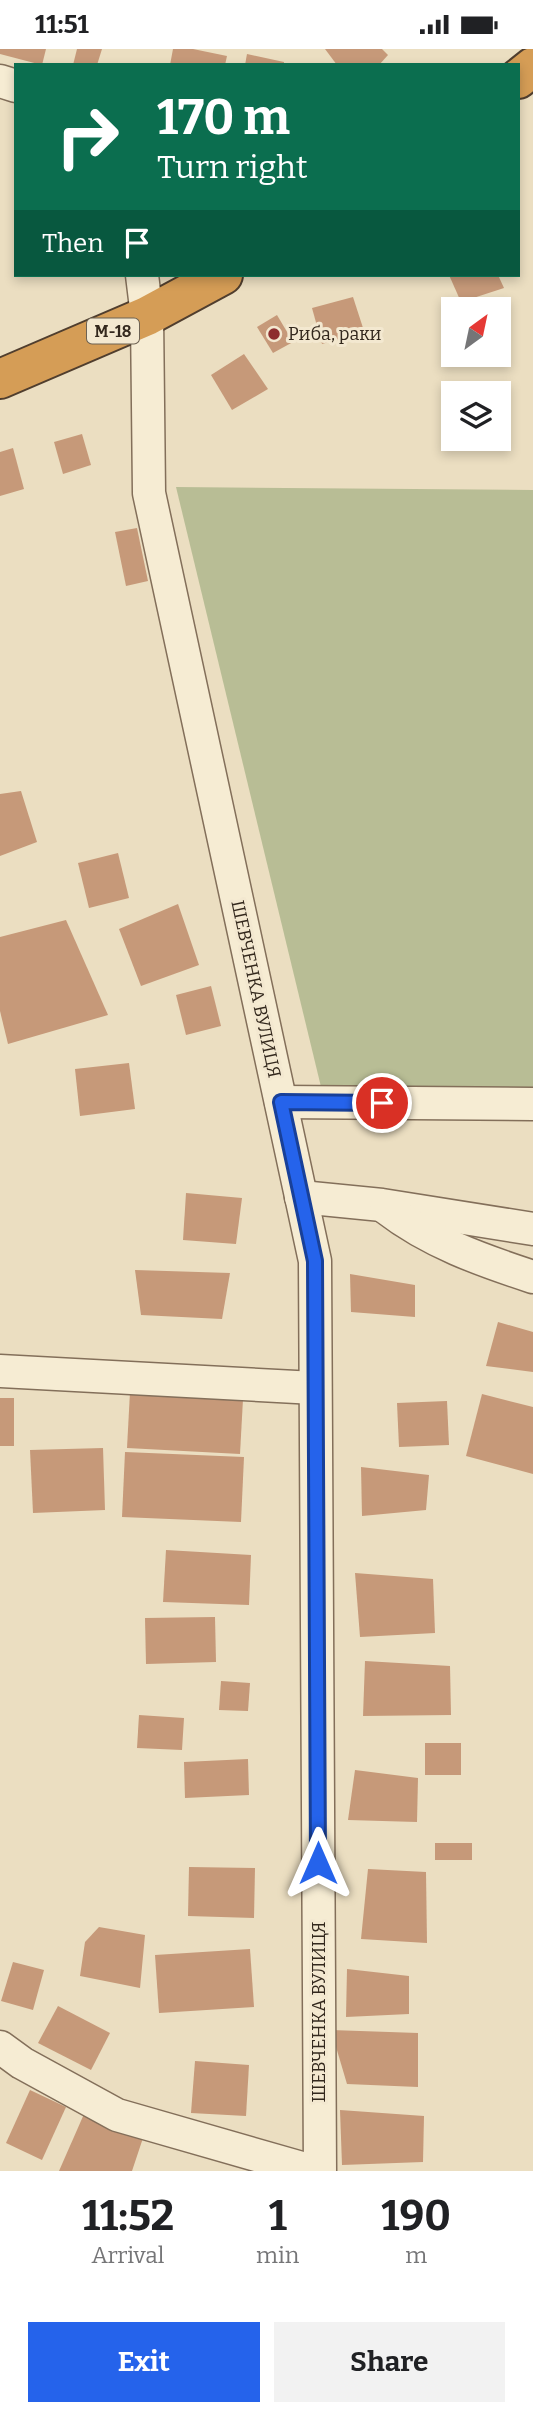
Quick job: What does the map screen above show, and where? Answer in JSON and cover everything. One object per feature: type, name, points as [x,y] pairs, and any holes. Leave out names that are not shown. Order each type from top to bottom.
[{"type":"highway","name":"М-18","points":[[0,379],[147,316],[219,277]]},
{"type":"street","name":"ШЕВЧЕНКА ВУЛИЦЯ","points":[[142,277],[147,316],[149,493],[315,1261],[320,2171]]},
{"type":"street","points":[[281,1102],[533,1104]]},
{"type":"street","points":[[301,1196],[382,1205],[533,1229]]},
{"type":"street","points":[[382,1205],[416,1231],[481,1260],[533,1277]]},
{"type":"street","points":[[0,1371],[316,1388]]},
{"type":"street","points":[[0,2047],[22,2063],[117,2115],[312,2171]]},
{"type":"green space","points":[[176,487],[533,490],[533,1093],[322,1091]]},
{"type":"building","points":[[0,49],[46,49],[42,63],[0,54]]},
{"type":"building","points":[[77,49],[102,49],[98,63],[74,63]]},
{"type":"building","points":[[173,49],[193,49],[227,56],[225,63],[170,63]]},
{"type":"building","points":[[325,49],[382,49],[388,55],[381,63],[336,63]]},
{"type":"building","points":[[247,54],[284,62],[284,63],[245,63]]},
{"type":"building","points":[[450,277],[499,277],[504,288],[476,297],[459,297]]},
{"type":"building","points":[[353,297],[364,331],[322,344],[312,308]]},
{"type":"building","points":[[277,315],[293,342],[273,353],[257,327]]},
{"type":"building","points":[[244,354],[268,389],[232,410],[211,375]]},
{"type":"building","points":[[82,434],[91,465],[63,474],[54,442]]},
{"type":"building","points":[[13,448],[24,489],[0,496],[0,452]]},
{"type":"building","points":[[137,528],[148,581],[126,586],[115,532]]},
{"type":"building","points":[[21,791],[37,842],[0,856],[0,794]]},
{"type":"building","points":[[118,853],[129,898],[89,908],[78,863]]},
{"type":"building","points":[[178,904],[199,965],[141,986],[119,929]]},
{"type":"building","points":[[66,920],[108,1015],[8,1044],[0,1011],[0,937]]},
{"type":"building","points":[[211,986],[221,1026],[186,1035],[176,995]]},
{"type":"building","points":[[129,1063],[135,1109],[80,1116],[75,1069]]},
{"type":"building","points":[[186,1193],[242,1198],[236,1244],[183,1240]]},
{"type":"building","points":[[135,1270],[230,1273],[222,1319],[141,1315]]},
{"type":"building","points":[[350,1274],[415,1285],[415,1317],[351,1312]]},
{"type":"building","points":[[498,1322],[533,1332],[533,1372],[486,1366]]},
{"type":"building","points":[[130,1392],[243,1399],[240,1454],[127,1448]]},
{"type":"building","points":[[482,1394],[533,1407],[533,1474],[466,1456]]},
{"type":"building","points":[[0,1398],[14,1398],[14,1446],[0,1446]]},
{"type":"building","points":[[447,1401],[449,1445],[399,1447],[397,1403]]},
{"type":"building","points":[[103,1448],[105,1510],[33,1513],[30,1450]]},
{"type":"building","points":[[125,1452],[244,1457],[241,1522],[122,1517]]},
{"type":"building","points":[[361,1467],[429,1475],[426,1510],[362,1516]]},
{"type":"building","points":[[166,1550],[251,1555],[249,1605],[163,1602]]},
{"type":"building","points":[[355,1573],[433,1579],[435,1633],[360,1637]]},
{"type":"building","points":[[215,1617],[216,1662],[146,1664],[145,1618]]},
{"type":"building","points":[[365,1661],[450,1666],[451,1715],[363,1716]]},
{"type":"building","points":[[221,1681],[250,1683],[248,1711],[219,1710]]},
{"type":"building","points":[[139,1715],[184,1718],[182,1750],[137,1748]]},
{"type":"building","points":[[425,1743],[461,1743],[461,1775],[425,1775]]},
{"type":"building","points":[[248,1759],[249,1795],[185,1798],[184,1762]]},
{"type":"building","points":[[355,1770],[418,1778],[417,1822],[348,1820]]},
{"type":"building","points":[[435,1843],[472,1843],[472,1860],[435,1860]]},
{"type":"building","points":[[189,1867],[255,1868],[254,1918],[188,1916]]},
{"type":"building","points":[[368,1869],[426,1872],[427,1943],[361,1939]]},
{"type":"building","points":[[99,1927],[145,1935],[140,1988],[80,1976],[85,1942]]},
{"type":"building","points":[[250,1949],[254,2007],[159,2013],[155,1955]]},
{"type":"building","points":[[13,1962],[44,1970],[33,2010],[1,2001]]},
{"type":"building","points":[[347,1969],[409,1976],[409,2014],[346,2017]]},
{"type":"building","points":[[58,2006],[110,2033],[91,2070],[38,2043]]},
{"type":"building","points":[[331,2030],[418,2033],[418,2087],[347,2084]]},
{"type":"building","points":[[195,2061],[249,2065],[246,2116],[191,2113]]},
{"type":"building","points":[[30,2090],[66,2107],[42,2160],[6,2143]]},
{"type":"building","points":[[340,2110],[424,2116],[423,2162],[342,2165]]},
{"type":"building","points":[[84,2114],[143,2138],[132,2171],[59,2171]]},
{"type":"place","name":"Риба, раки","points":[[274,334]]},
{"type":"route","points":[[318,1863],[315,1261],[281,1102],[382,1103]]}]
